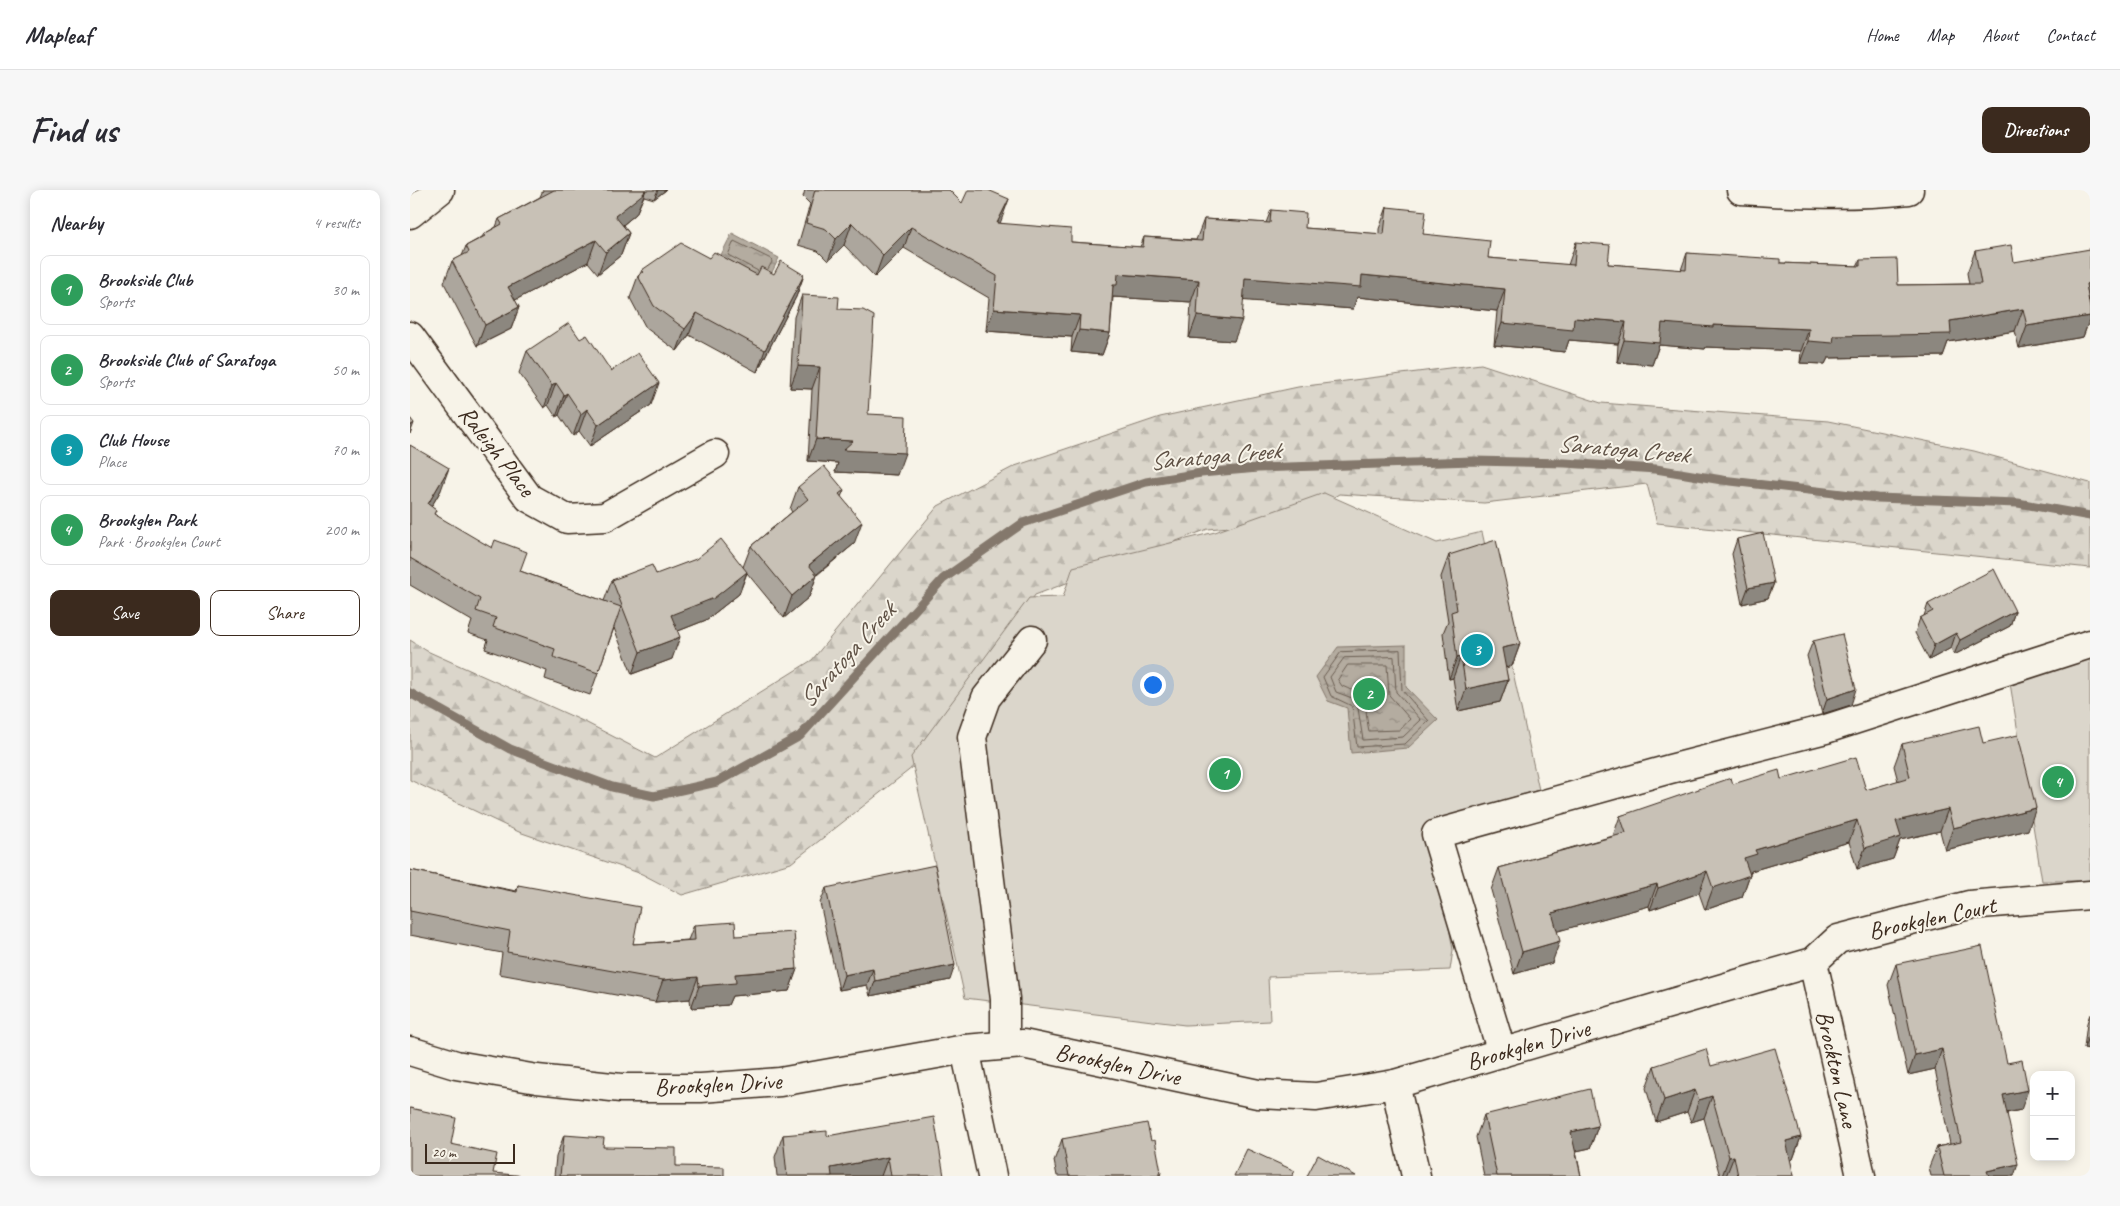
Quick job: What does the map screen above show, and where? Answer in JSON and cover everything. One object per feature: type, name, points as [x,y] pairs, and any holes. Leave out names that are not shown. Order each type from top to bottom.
[{"type":"street","points":[[410,214],[440,190]]},
{"type":"street","points":[[1740,190],[1813,195],[1863,194],[1909,190]]},
{"type":"street","name":"Raleigh Place","points":[[410,336],[529,498],[567,519],[606,517],[715,454]]},
{"type":"street","points":[[1005,1044],[1004,998],[972,737],[986,698],[1032,640]]},
{"type":"street","points":[[1502,1053],[1436,834],[1670,769],[1826,729],[2090,644]]},
{"type":"street","name":"Brookglen Court","points":[[1813,962],[1838,939],[1968,905],[2090,895]]},
{"type":"street","name":"Brookglen Drive","points":[[410,1051],[456,1065],[537,1079],[621,1088],[701,1088],[780,1082],[931,1057],[965,1049],[1005,1044],[1023,1044],[1258,1094],[1316,1097],[1394,1084],[1813,962]]},
{"type":"street","name":"Brockton Lane","points":[[1813,962],[1861,1176]]},
{"type":"street","points":[[965,1049],[992,1176]]},
{"type":"street","points":[[1394,1084],[1416,1176]]},
{"type":"green space","points":[[1481,364],[1601,403],[1828,421],[1974,451],[2090,483],[2090,568],[1657,523],[1647,484],[1484,503],[1339,494],[1294,521],[1208,529],[1035,595],[927,756],[791,863],[682,895],[642,874],[519,832],[410,780],[410,640],[427,651],[585,722],[655,758],[812,660],[938,506],[1015,466],[1160,417],[1298,387]]},
{"type":"green space","points":[[1324,493],[1437,543],[1482,532],[1539,790],[1430,821],[1453,950],[1450,970],[1268,977],[1270,1021],[1185,1025],[965,998],[911,757],[1029,598],[1063,597],[1073,567],[1215,532]]},
{"type":"green space","points":[[2090,659],[2090,881],[2042,881],[2010,683]]},
{"type":"water","points":[[732,233],[779,258],[767,282],[720,257]]},
{"type":"water","points":[[1406,645],[1406,687],[1438,720],[1408,748],[1351,753],[1347,708],[1328,701],[1316,677],[1338,647]]},
{"type":"building","points":[[554,190],[645,190],[644,193],[615,216],[629,233],[606,252],[596,240],[508,287],[519,307],[485,325],[452,261],[469,252],[466,246],[502,224],[499,219]]},
{"type":"building","points":[[815,190],[949,190],[962,203],[968,190],[988,190],[1009,199],[997,223],[1071,229],[1071,242],[1143,247],[1144,237],[1202,241],[1204,219],[1270,223],[1271,210],[1306,213],[1305,228],[1384,234],[1387,207],[1426,211],[1423,234],[1490,241],[1488,258],[1574,265],[1576,242],[1610,245],[1608,264],[1686,270],[1687,253],[1780,259],[1780,263],[1860,266],[1860,260],[1897,259],[1898,285],[1981,284],[1975,251],[2011,245],[2014,262],[2090,249],[2090,282],[2086,284],[2090,316],[2027,326],[2023,309],[1950,321],[1951,334],[1834,336],[1833,343],[1808,341],[1809,329],[1713,325],[1713,327],[1662,323],[1660,343],[1624,340],[1626,322],[1574,318],[1573,330],[1502,323],[1505,289],[1362,275],[1361,287],[1245,278],[1242,320],[1197,316],[1199,280],[1118,274],[1117,285],[1113,285],[1110,333],[1079,330],[1080,315],[994,309],[997,276],[911,227],[883,255],[852,223],[836,239],[826,229],[806,223]]},
{"type":"building","points":[[681,243],[709,258],[714,252],[757,275],[761,267],[774,274],[781,261],[804,275],[765,350],[697,313],[685,329],[654,306],[638,276],[643,272],[642,270]]},
{"type":"building","points":[[802,295],[839,297],[838,309],[863,310],[874,316],[868,414],[906,416],[905,453],[843,450],[853,441],[816,439],[820,367],[798,366]]},
{"type":"building","points":[[569,323],[580,339],[587,335],[611,371],[638,353],[659,383],[598,425],[587,409],[581,414],[567,393],[564,395],[556,383],[552,386],[527,351]]},
{"type":"building","points":[[410,418],[414,423],[410,426]]},
{"type":"building","points":[[410,445],[449,468],[428,504],[436,510],[434,514],[492,548],[495,540],[527,552],[520,571],[621,607],[598,673],[553,657],[555,649],[493,627],[496,618],[476,611],[480,599],[410,558]]},
{"type":"building","points":[[824,466],[844,490],[839,494],[862,522],[809,565],[817,575],[792,596],[751,546],[808,499],[798,487]]},
{"type":"building","points":[[1763,533],[1774,583],[1748,588],[1737,539]]},
{"type":"building","points":[[721,539],[747,572],[714,598],[671,615],[680,637],[640,652],[612,580],[652,565],[656,574],[696,559]]},
{"type":"building","points":[[1496,540],[1520,644],[1502,648],[1508,680],[1466,689],[1461,656],[1457,657],[1451,612],[1457,610],[1449,555]]},
{"type":"building","points":[[1994,569],[2015,611],[1960,640],[1956,633],[1934,645],[1920,618],[1933,611],[1928,604]]},
{"type":"building","points":[[1842,634],[1856,689],[1827,699],[1813,641]]},
{"type":"building","points":[[1979,726],[1983,743],[2018,735],[2036,808],[1953,828],[1948,809],[1896,821],[1901,837],[1865,848],[1857,820],[1755,850],[1757,854],[1744,858],[1750,875],[1713,888],[1707,871],[1658,888],[1657,884],[1552,913],[1560,941],[1522,952],[1499,868],[1626,833],[1620,816],[1731,778],[1733,784],[1779,770],[1781,779],[1856,757],[1866,790],[1910,777],[1902,744]]},
{"type":"building","points":[[935,865],[955,965],[875,981],[873,969],[844,975],[826,888]]},
{"type":"building","points":[[410,870],[517,892],[518,885],[640,907],[633,944],[695,940],[694,925],[735,922],[736,936],[794,932],[797,969],[735,974],[736,983],[699,986],[698,977],[663,980],[507,952],[510,931],[410,911]]},
{"type":"building","points":[[1982,946],[2007,1063],[2022,1060],[2028,1090],[2003,1095],[2018,1164],[1987,1171],[1989,1176],[1944,1176],[1937,1147],[1961,1142],[1942,1049],[1915,1055],[1896,964]]},
{"type":"building","points":[[1775,1048],[1801,1137],[1786,1141],[1794,1176],[1738,1176],[1734,1156],[1729,1157],[1712,1096],[1699,1100],[1695,1090],[1664,1100],[1654,1066],[1706,1049],[1711,1066]]},
{"type":"building","points":[[1590,1089],[1598,1126],[1571,1132],[1581,1176],[1497,1176],[1484,1115]]},
{"type":"building","points":[[410,1108],[456,1118],[451,1144],[497,1154],[493,1173],[526,1176],[410,1176]]},
{"type":"building","points":[[934,1117],[944,1176],[891,1176],[888,1157],[831,1168],[832,1176],[787,1176],[783,1135],[827,1131],[827,1136]]},
{"type":"building","points":[[1147,1123],[1151,1141],[1155,1140],[1161,1172],[1159,1172],[1159,1176],[1069,1176],[1062,1139]]},
{"type":"building","points":[[564,1135],[604,1138],[603,1147],[676,1148],[676,1166],[724,1167],[724,1176],[560,1176]]},
{"type":"building","points":[[1247,1149],[1295,1171],[1292,1176],[1234,1176]]},
{"type":"building","points":[[1318,1155],[1356,1176],[1307,1176]]},
{"type":"waterway","name":"Saratoga Creek","points":[[410,693],[510,749],[612,787],[654,796],[717,782],[800,736],[943,579],[1023,523],[1146,482],[1201,473],[1258,468],[1473,461],[1565,463],[1656,469],[1722,480],[1877,498],[2018,503],[2090,516]]},
{"type":"place","name":"Club House","points":[[1477,650]]},
{"type":"place","name":"Brookside Club of Saratoga","points":[[1369,694]]},
{"type":"place","name":"Brookside Club","points":[[1225,774]]},
{"type":"place","name":"Brookglen Park","points":[[2058,782]]}]
